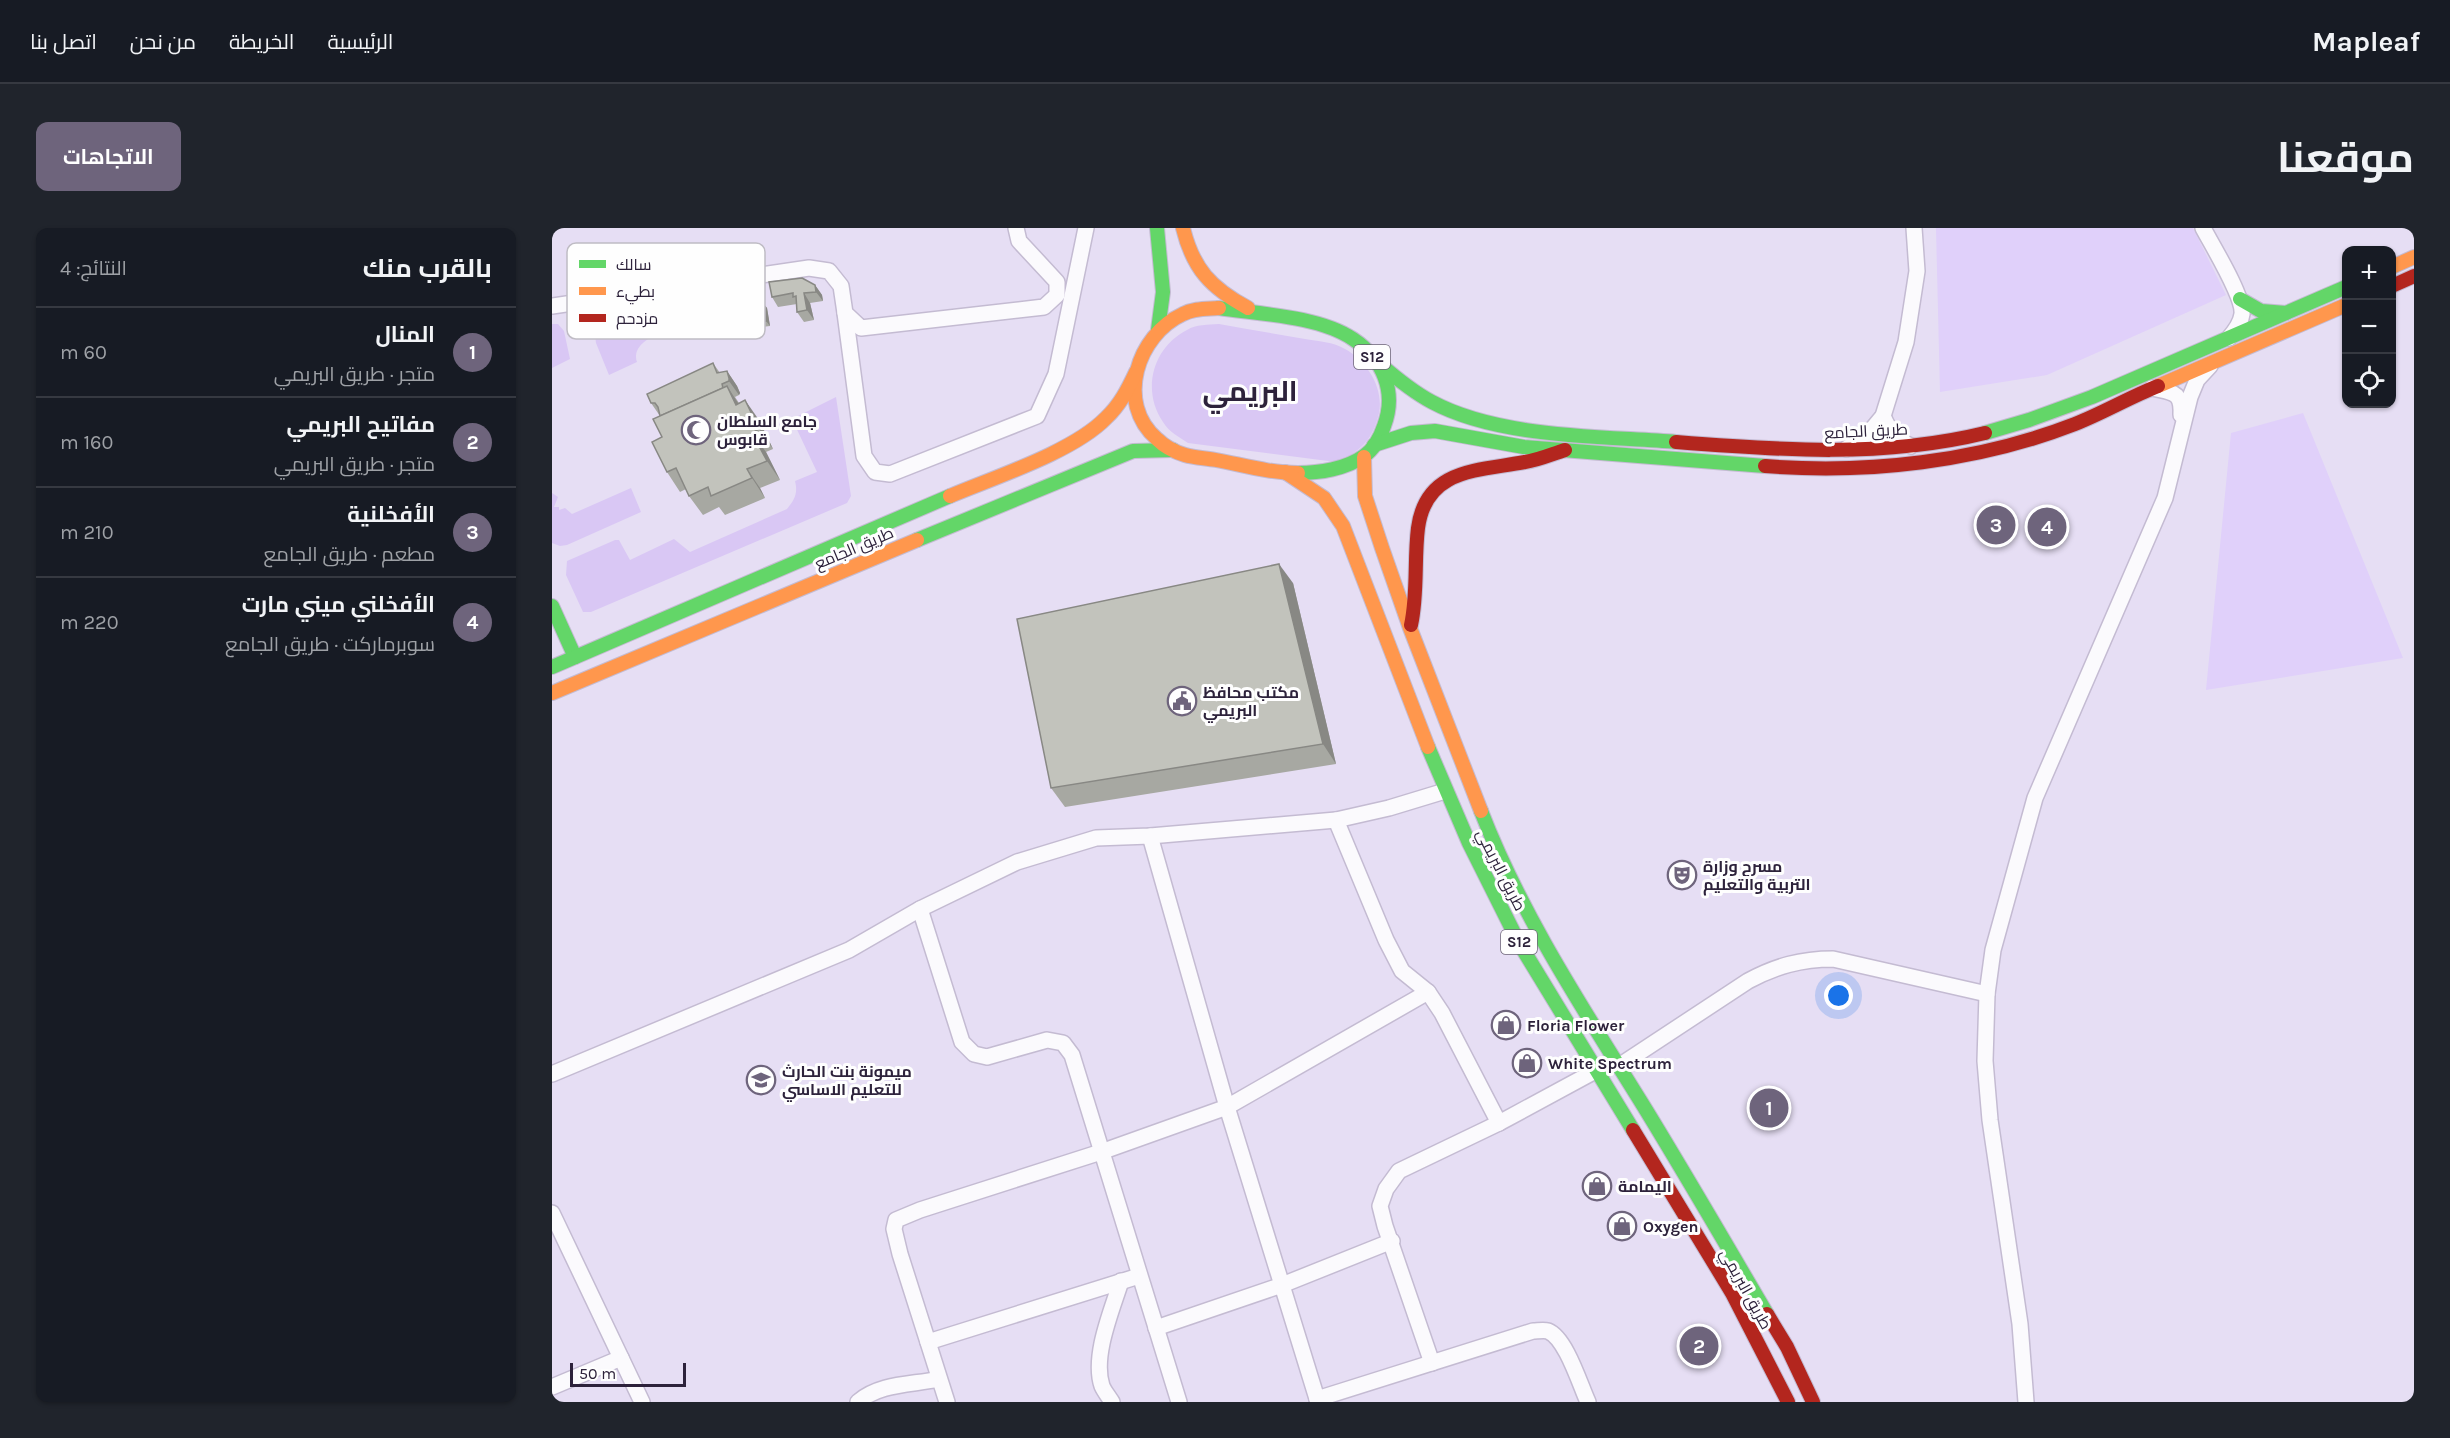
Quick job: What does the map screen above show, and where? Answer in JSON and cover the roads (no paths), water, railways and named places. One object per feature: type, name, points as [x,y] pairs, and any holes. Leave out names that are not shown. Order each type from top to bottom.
[{"type":"main road","name":"S12","points":[[1157,228],[1164,292],[1158,330]]},
{"type":"main road","name":"S12","points":[[1183,228],[1187,249],[1195,266],[1207,280],[1229,298],[1261,315]]},
{"type":"main road","points":[[2396,265],[2414,257]]},
{"type":"main road","points":[[2396,284],[2414,276]]},
{"type":"main road","name":"طريق الجامع","points":[[1377,361],[1412,392],[1432,404],[1476,420],[1526,429],[1788,450],[1911,446],[1987,433],[2069,408],[2342,289]]},
{"type":"main road","points":[[2240,299],[2266,314],[2288,313]]},
{"type":"main road","name":"طريق الجامع","points":[[1374,446],[1411,433],[1434,431],[1524,447],[1788,468],[1900,466],[1952,458],[2022,441],[2075,424],[2152,388],[2342,307]]},
{"type":"main road","name":"S12","points":[[1220,308],[1261,315],[1324,328],[1349,336],[1377,361],[1389,386],[1388,411],[1382,435],[1364,457],[1344,467],[1314,473],[1285,472],[1182,454],[1173,450],[1148,430],[1137,406],[1135,379],[1142,352],[1158,330],[1179,315],[1194,309],[1220,308]]},
{"type":"main road","name":"طريق الجامع","points":[[552,667],[1065,447],[1089,434],[1110,418],[1126,395],[1137,371]]},
{"type":"main road","name":"طريق الجامع","points":[[552,693],[1102,462],[1134,451],[1173,450]]},
{"type":"main road","points":[[1410,628],[1416,597],[1417,529],[1423,506],[1438,485],[1462,472],[1522,463],[1565,450]]},
{"type":"main road","name":"طريق البريمي","points":[[1364,457],[1365,496],[1410,628],[1500,858],[1559,969],[1787,1347],[1813,1402]]},
{"type":"main road","name":"طريق البريمي","points":[[1285,472],[1324,498],[1343,526],[1445,791],[1461,828],[1519,943],[1731,1293],[1786,1400]]},
{"type":"main road","points":[[552,606],[575,657]]},
{"type":"street","points":[[1016,228],[1018,241],[1057,282],[1064,297]]},
{"type":"street","points":[[765,275],[809,268],[829,271],[841,286],[864,456],[875,472],[890,474],[1037,416],[1056,374],[1064,297],[1086,228]]},
{"type":"street","points":[[1846,449],[1868,434],[1883,416],[1906,342],[1917,271],[1914,228]]},
{"type":"street","points":[[2203,228],[2240,299],[2242,312],[2239,325],[2228,339]]},
{"type":"street","points":[[845,313],[861,328],[1044,307],[1064,297]]},
{"type":"street","points":[[552,306],[567,304]]},
{"type":"street","points":[[2026,1402],[2020,1324],[1990,1119],[1985,1061],[1987,994],[1993,950],[2003,906],[2035,798],[2165,498],[2181,424],[2197,380],[2212,364]]},
{"type":"street","points":[[2152,388],[2175,393],[2181,402],[2181,424]]},
{"type":"street","points":[[1883,416],[1890,432],[1898,441],[1911,446]]},
{"type":"street","points":[[552,1074],[849,950],[920,909],[1017,862],[1096,838],[1150,836],[1336,820],[1389,808],[1445,791]]},
{"type":"street","points":[[1336,820],[1386,940],[1402,971],[1428,992],[1442,1013],[1499,1123]]},
{"type":"street","points":[[1150,836],[1227,1107],[1318,1401],[1533,1331],[1547,1331],[1558,1338],[1566,1350],[1588,1402]]},
{"type":"street","points":[[920,909],[962,1042],[974,1054],[987,1057],[1047,1040],[1063,1043],[1072,1055],[1179,1402]]},
{"type":"street","points":[[1619,1066],[1748,981],[1767,970],[1788,963],[1810,959],[1833,959],[1987,994]]},
{"type":"street","points":[[947,1402],[900,1254],[894,1229],[896,1220],[920,1210],[1101,1152],[1227,1107],[1428,992]]},
{"type":"street","points":[[1432,1363],[1380,1206],[1386,1189],[1400,1171],[1499,1123],[1597,1070]]},
{"type":"street","points":[[552,1213],[642,1402]]},
{"type":"street","points":[[1156,1328],[1282,1285],[1392,1241]]},
{"type":"street","points":[[928,1342],[1139,1276]]},
{"type":"street","points":[[1112,1402],[1102,1386],[1100,1356],[1107,1322],[1122,1281]]},
{"type":"street","points":[[552,1387],[621,1358]]},
{"type":"street","points":[[858,1402],[868,1394],[885,1388],[939,1379]]},
{"type":"place","name":"جامع السلطان قابوس","points":[[696,430]]},
{"type":"place","name":"الأفخلنية","points":[[1996,525]]},
{"type":"place","name":"الأفخلني ميني مارت","points":[[2047,527]]},
{"type":"place","name":"مكتب محافظ البريمي","points":[[1182,701]]},
{"type":"place","name":"مسرح وزارة التربية والتعليم","points":[[1682,875]]},
{"type":"place","name":"Floria Flower","points":[[1506,1025]]},
{"type":"place","name":"White Spectrum","points":[[1527,1063]]},
{"type":"place","name":"ميمونة بنت الحارث للتعليم الاساسي","points":[[761,1080]]},
{"type":"place","name":"المنال","points":[[1769,1108]]},
{"type":"place","name":"اليمامة","points":[[1597,1186]]},
{"type":"place","name":"Oxygen","points":[[1622,1226]]},
{"type":"place","name":"مفاتيح البريمي","points":[[1699,1346]]},
{"type":"district","name":"البريمي","points":[[1250,391]]}]
